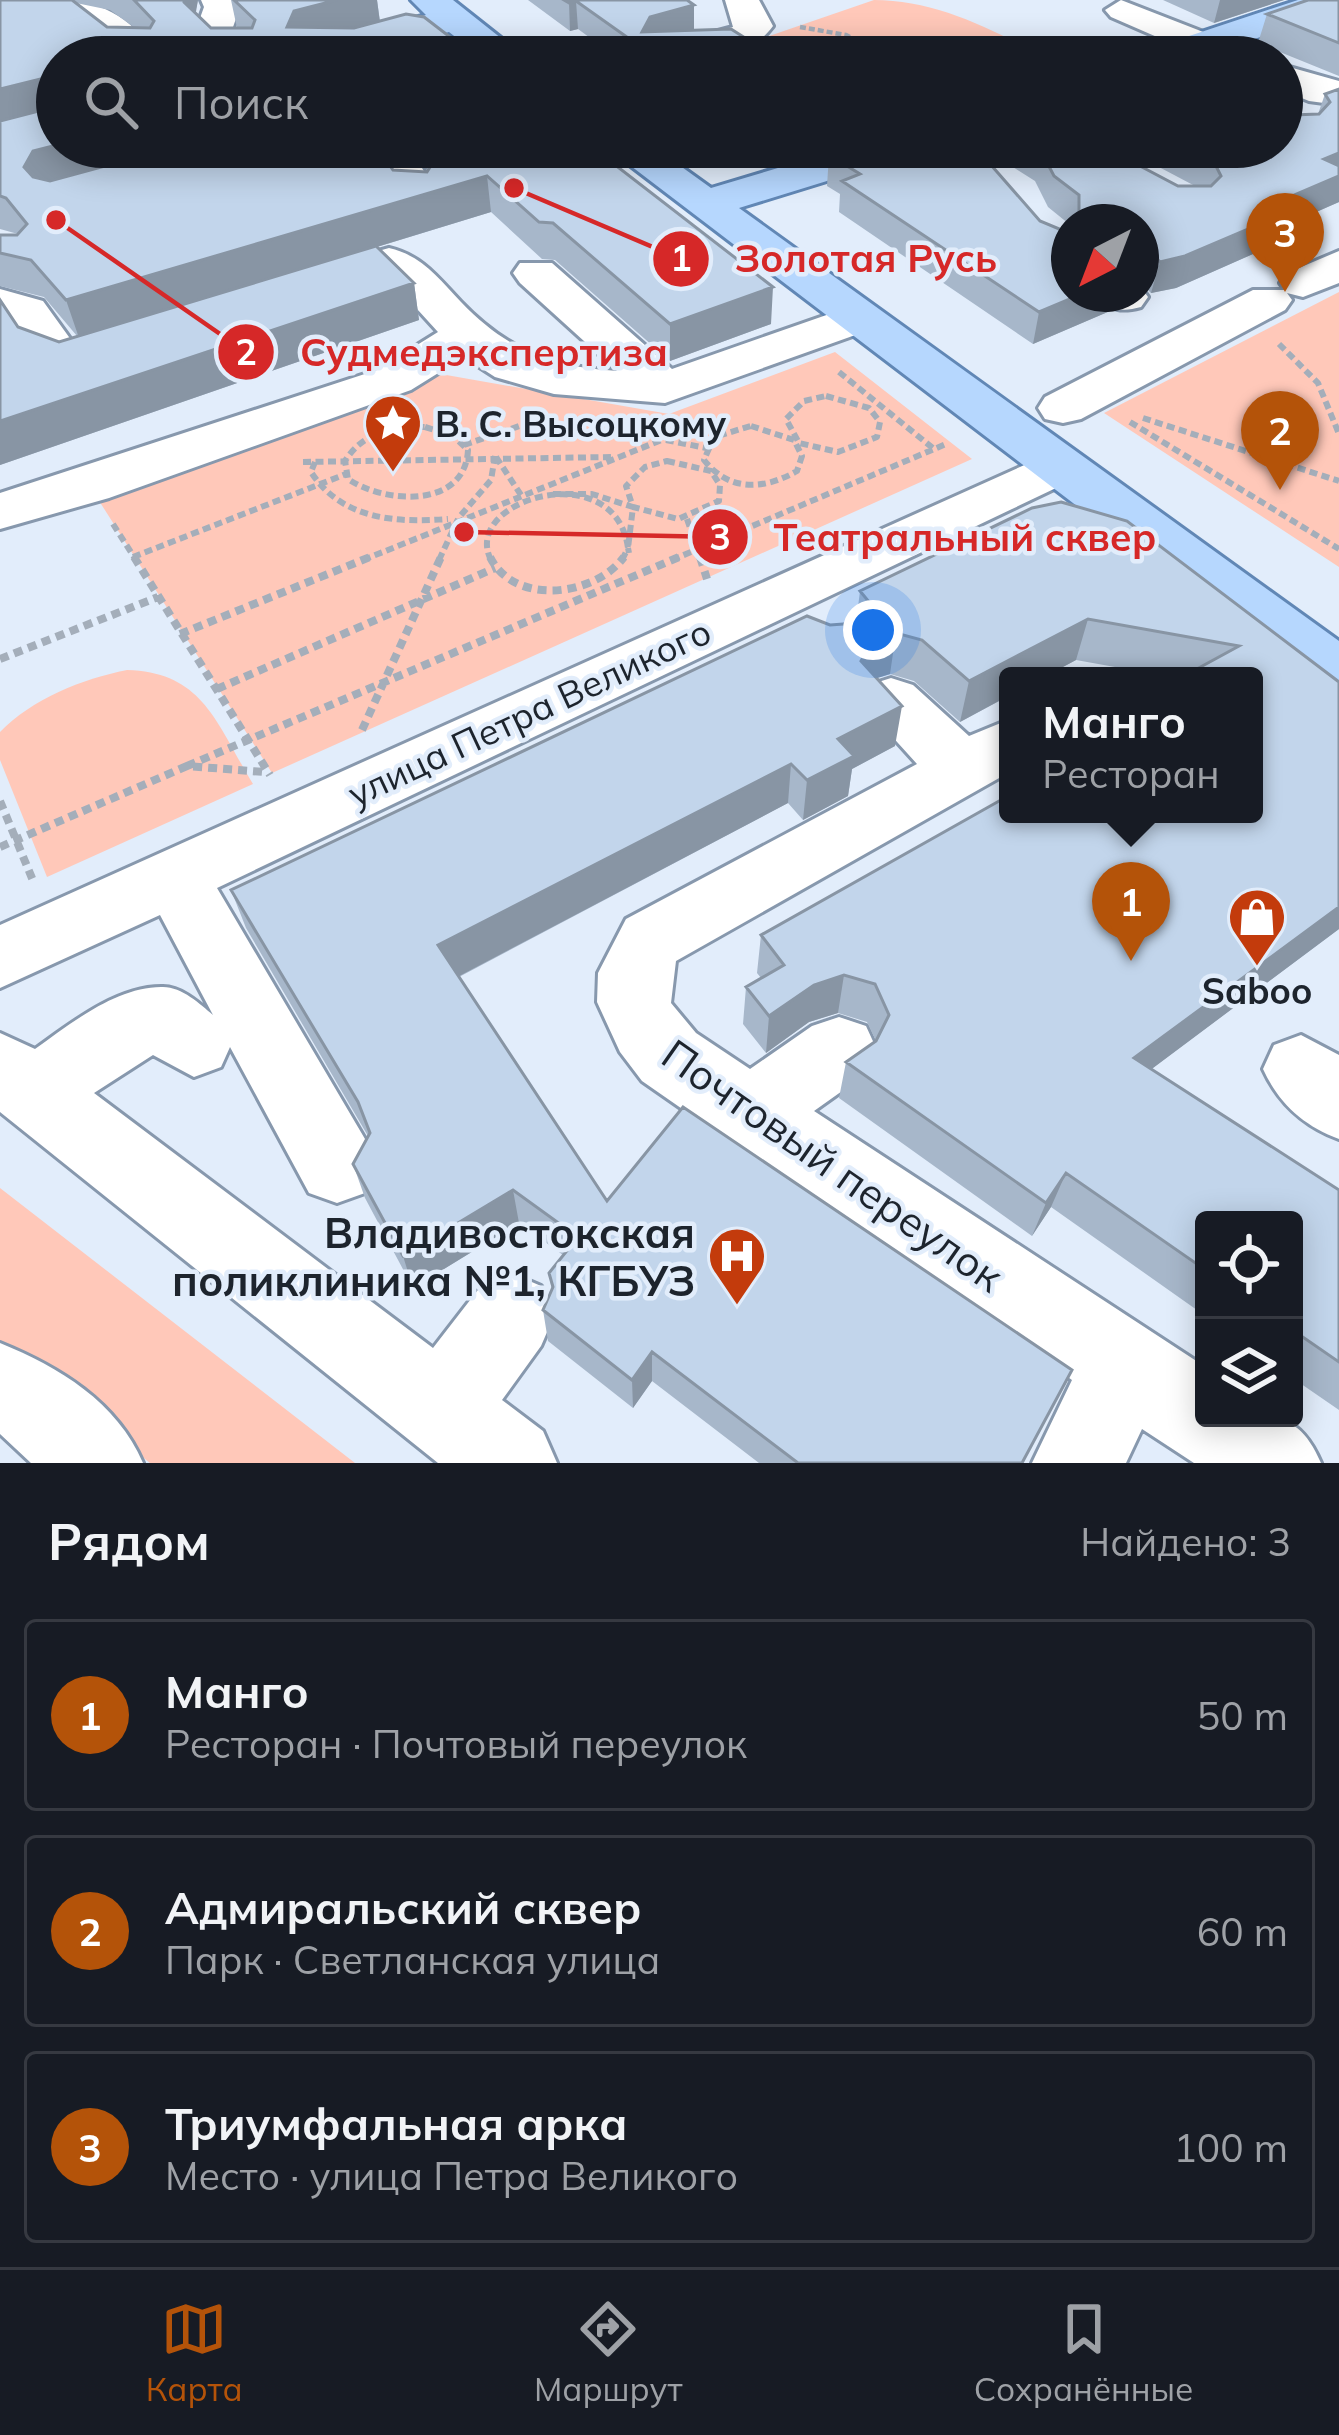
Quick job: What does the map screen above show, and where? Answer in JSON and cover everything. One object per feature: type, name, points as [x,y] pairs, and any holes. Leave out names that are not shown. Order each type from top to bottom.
[{"type":"main road","points":[[1251,36],[1334,0]]},
{"type":"main road","points":[[373,36],[443,10],[478,36]]},
{"type":"main road","points":[[655,168],[858,318],[1060,437],[1339,673]]},
{"type":"main road","points":[[704,204],[823,168]]},
{"type":"street","points":[[217,36],[213,32],[222,8],[218,0]]},
{"type":"street","points":[[739,36],[755,26],[742,0]]},
{"type":"street","points":[[50,1],[102,21],[118,36]]},
{"type":"street","points":[[1123,10],[1185,36]]},
{"type":"street","points":[[1303,85],[1339,93]]},
{"type":"street","points":[[401,168],[417,194]]},
{"type":"street","points":[[263,299],[388,261],[400,265],[491,355],[540,376],[674,410],[858,318]]},
{"type":"street","points":[[536,273],[674,410]]},
{"type":"street","name":"улица Петра Великого","points":[[18,950],[174,877],[799,614],[1060,437],[1286,292]]},
{"type":"street","points":[[0,303],[26,311],[51,350],[68,360],[158,333]]},
{"type":"street","points":[[0,511],[90,486],[394,380],[470,333]]},
{"type":"street","name":"Почтовый переулок","points":[[938,748],[651,940],[630,979],[644,1029],[669,1057],[749,1113],[1195,1412]]},
{"type":"street","points":[[174,877],[337,1166]]},
{"type":"street","points":[[194,1044],[164,1019],[134,1023],[18,1079],[511,1463]]},
{"type":"street","points":[[749,1113],[839,1050]]},
{"type":"street","points":[[442,1408],[511,1316]]},
{"type":"street","points":[[1078,1463],[1126,1368]]},
{"type":"street","points":[[0,1387],[32,1402],[97,1463]]},
{"type":"street","name":"Почтовый переулок","points":[[1218,1427],[1275,1463]]},
{"type":"path","points":[[800,27],[848,36]]},
{"type":"path","points":[[1286,292],[1303,358],[1325,388],[1339,434]]},
{"type":"path","points":[[0,847],[605,584],[934,449],[838,371],[817,380]]},
{"type":"path","points":[[706,448],[711,471],[720,485],[718,501],[687,519],[650,517],[633,507],[592,494],[522,497],[488,530],[485,550],[495,568],[515,583],[543,590],[605,584],[629,554],[638,531],[633,507],[626,486],[644,466],[691,462],[711,471],[743,486],[781,482],[797,471],[802,455],[794,440],[786,418],[804,401],[838,398],[869,409],[880,422],[877,437],[862,448],[827,453],[794,440],[751,426],[727,430],[706,448]]},
{"type":"path","points":[[869,409],[879,404]]},
{"type":"path","points":[[662,440],[674,410]]},
{"type":"path","points":[[1339,481],[1118,412],[1339,549]]},
{"type":"path","points":[[464,445],[545,417]]},
{"type":"path","points":[[405,427],[444,432],[464,445],[469,456],[457,481],[421,496],[368,493],[346,475],[345,461],[366,438],[405,427]]},
{"type":"path","points":[[180,634],[458,518],[662,440],[706,448]]},
{"type":"path","points":[[495,456],[522,497]]},
{"type":"path","points":[[358,736],[458,518],[491,480],[495,456]]},
{"type":"path","points":[[458,518],[421,522],[368,514],[330,499],[311,472],[316,462],[616,457]]},
{"type":"path","points":[[133,557],[346,475]]},
{"type":"path","points":[[90,486],[268,773],[187,766]]},
{"type":"path","points":[[553,494],[593,499],[623,517],[631,535],[629,554]]},
{"type":"path","points":[[687,519],[707,579]]},
{"type":"path","points":[[217,689],[495,568]]},
{"type":"path","points":[[0,659],[158,597]]},
{"type":"path","points":[[0,801],[34,882],[18,950]]},
{"type":"shaded area","points":[[874,0],[940,10],[1002,36],[769,36]]},
{"type":"shaded area","points":[[1339,292],[1339,567],[1104,413]]},
{"type":"shaded area","points":[[835,352],[972,459],[272,773],[89,485],[418,370],[669,414]]},
{"type":"shaded area","points":[[127,670],[153,673],[191,691],[218,723],[253,784],[47,877],[0,760],[0,732],[59,692]]},
{"type":"shaded area","points":[[0,1188],[355,1463],[150,1463],[57,1388],[0,1362]]},
{"type":"building","points":[[0,0],[72,0],[107,27],[150,28],[154,21],[134,0],[184,0],[211,28],[252,28],[255,20],[234,0],[337,0],[294,11],[287,27],[354,28],[406,14],[424,17],[449,36],[36,36],[36,80],[0,89]]},
{"type":"building","points":[[564,0],[687,0],[694,5],[650,17],[642,32],[731,29],[742,36],[625,36],[576,1]]},
{"type":"building","points":[[1308,0],[1339,0],[1339,43],[1267,14]]},
{"type":"building","points":[[1339,89],[1339,153],[1324,159],[1339,166],[1339,176],[1257,211],[1272,219],[1160,262],[1159,204],[1079,204],[1079,195],[1050,168],[1144,168],[1178,186],[1211,186],[1221,176],[1217,168],[1303,168],[1303,115],[1319,114],[1330,102],[1325,94]]},
{"type":"building","points":[[36,112],[36,150],[24,167],[33,177],[50,181],[98,168],[427,172],[430,168],[619,168],[773,287],[670,324],[553,223],[539,222],[487,176],[66,300],[31,260],[0,253],[0,235],[17,235],[27,224],[0,196],[0,121]]},
{"type":"building","points":[[850,168],[994,168],[1040,221],[1051,226],[1051,307],[1039,312],[842,181],[860,174]]},
{"type":"building","points":[[376,246],[414,283],[0,421],[0,300],[18,327],[59,342]]},
{"type":"building","points":[[1061,502],[1127,521],[1339,682],[1339,907],[1134,1058],[1339,1190],[1339,1362],[1303,1337],[1303,1211],[1195,1211],[1195,1263],[1066,1173],[1046,1203],[846,1062],[876,1041],[889,1015],[875,984],[844,975],[814,985],[769,1016],[746,987],[784,965],[761,935],[999,801],[999,823],[1263,823],[1263,667],[1200,667],[1239,646],[1088,619],[969,681],[922,640],[896,633],[873,640],[861,661],[902,706],[838,739],[854,756],[807,780],[791,764],[438,945],[607,1201],[683,1107],[1072,1370],[1022,1463],[798,1463],[652,1352],[632,1380],[543,1310],[553,1287],[549,1273],[578,1237],[513,1190],[403,1256],[353,1164],[370,1133],[358,1102],[231,890],[807,616],[830,625],[857,623],[870,603],[860,591],[1032,508]]},
{"type":"place","name":"Золотая Русь","points":[[514,188]]},
{"type":"place","name":"Судмедэкспертиза","points":[[56,220]]},
{"type":"place","name":"Триумфальная арка","points":[[1285,292]]},
{"type":"place","name":"В. С. Высоцкому","points":[[393,474]]},
{"type":"place","name":"Адмиральский сквер","points":[[1280,490]]},
{"type":"place","name":"Театральный сквер","points":[[464,532]]},
{"type":"place","name":"Манго","points":[[1131,961]]},
{"type":"place","name":"Saboo","points":[[1257,968]]},
{"type":"place","name":"Владивостокская поликлиника №1, КГБУЗ","points":[[737,1307]]}]
